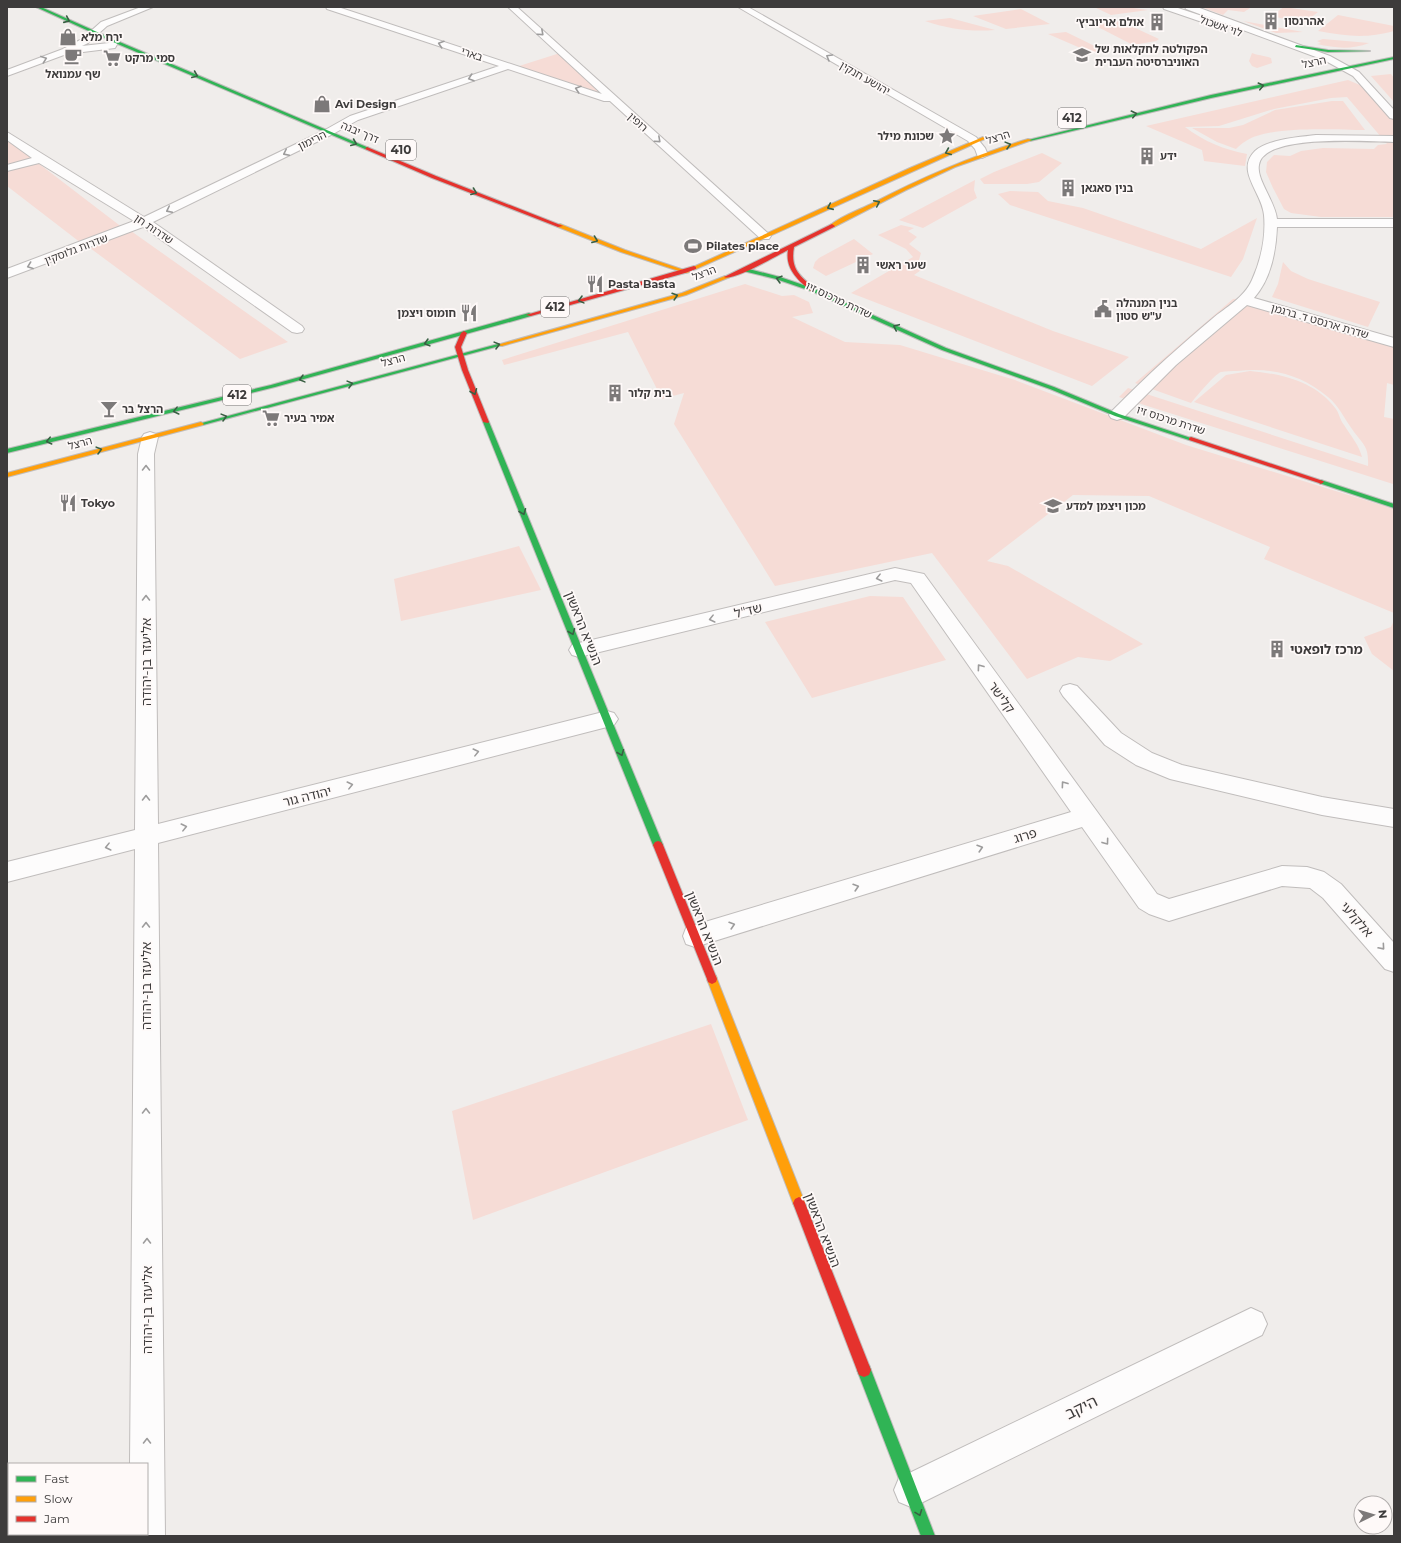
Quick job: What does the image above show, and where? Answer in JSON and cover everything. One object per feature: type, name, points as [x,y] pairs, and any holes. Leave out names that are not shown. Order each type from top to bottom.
[{"type":"main road","name":"דרך יבנה","points":[[38,7],[114,41],[434,177],[623,251],[683,272],[723,279]]},
{"type":"main road","points":[[58,7],[78,14]]},
{"type":"main road","points":[[91,20],[116,30]]},
{"type":"main road","name":"הרצל","points":[[1286,48],[1328,51],[1371,50],[1312,62]]},
{"type":"main road","name":"הרצל","points":[[7,475],[638,308],[684,294],[744,270],[916,183],[999,148],[1069,129],[1394,58]]},
{"type":"main road","name":"דרך יבנה","points":[[330,119],[356,130]]},
{"type":"main road","name":"הרצל","points":[[7,451],[273,386],[683,272],[925,162],[993,136]]},
{"type":"main road","points":[[792,246],[788,255],[790,265],[812,290]]},
{"type":"main road","points":[[623,251],[640,269],[646,283]]},
{"type":"main road","points":[[689,260],[702,264],[744,270]]},
{"type":"main road","name":"שדרת מרכוס זיו","points":[[744,270],[778,278],[812,290],[944,349],[1052,388],[1117,415],[1394,506]]},
{"type":"main road","points":[[723,279],[743,282]]},
{"type":"main road","name":"שדרת מרכוס זיו","points":[[779,288],[805,297]]},
{"type":"main road","name":"הנשיא הראשון","points":[[464,333],[458,347],[460,355],[695,936],[928,1536]]},
{"type":"main road","name":"שדרת מרכוס זיו","points":[[892,336],[944,349]]},
{"type":"street","points":[[7,73],[66,51],[85,42],[104,24],[149,7]]},
{"type":"street","name":"בארי","points":[[330,7],[615,101]]},
{"type":"street","name":"רופין","points":[[512,7],[765,236]]},
{"type":"street","name":"יהושע חנקין","points":[[742,7],[912,104],[975,142]]},
{"type":"street","name":"לוי אשכול","points":[[1167,7],[1286,48]]},
{"type":"street","name":"לוי אשכול","points":[[1189,7],[1244,26],[1286,48]]},
{"type":"street","points":[[1230,29],[1244,26]]},
{"type":"street","points":[[66,51],[100,46],[112,46],[114,41]]},
{"type":"street","points":[[1286,48],[1327,58],[1356,74],[1394,116]]},
{"type":"street","points":[[1286,48],[1312,62],[1345,68]]},
{"type":"street","name":"הרימון","points":[[144,222],[329,132],[354,118],[508,66]]},
{"type":"street","name":"שדרות חן","points":[[7,134],[41,159],[144,222],[297,329]]},
{"type":"street","points":[[1117,415],[1170,363],[1246,300],[1259,280],[1266,257],[1271,223],[1271,212],[1254,176],[1253,163],[1259,154],[1280,144],[1298,140],[1331,138],[1394,139]]},
{"type":"street","points":[[975,142],[980,148],[982,155]]},
{"type":"street","points":[[7,168],[41,159]]},
{"type":"street","name":"שדרות גלוסקין","points":[[7,274],[144,222]]},
{"type":"street","points":[[1271,223],[1394,223]]},
{"type":"street","name":"שדרת ארנסט ד. ברגמן","points":[[1246,300],[1394,343]]},
{"type":"street","name":"אליעזר בן-יהודה","points":[[147,1463],[146,454],[150,437]]},
{"type":"street","name":"שד\"ל","points":[[579,650],[896,574],[917,578]]},
{"type":"street","name":"קלישר","points":[[917,578],[1087,816]]},
{"type":"street","points":[[1070,691],[1113,738],[1144,758],[1178,773],[1314,804],[1394,818]]},
{"type":"street","name":"יהודה גור","points":[[7,872],[607,719]]},
{"type":"street","name":"אלקלעי","points":[[1087,816],[1148,901],[1163,910],[1169,910],[1282,876],[1296,876],[1316,879],[1332,891],[1394,962]]},
{"type":"street","name":"פרוג","points":[[695,936],[1087,816]]},
{"type":"street","name":"היקב","points":[[911,1490],[1251,1324]]},
{"type":"shaded area","points":[[1094,7],[1126,7],[1148,10],[1111,15]]},
{"type":"shaded area","points":[[1201,7],[1250,8],[1244,12],[1228,10],[1223,15]]},
{"type":"shaded area","points":[[1284,7],[1318,12],[1304,23],[1271,16]]},
{"type":"shaded area","points":[[1021,9],[1050,24],[1006,29],[973,16]]},
{"type":"shaded area","points":[[1338,15],[1394,26],[1394,31],[1384,34],[1356,36],[1318,31]]},
{"type":"shaded area","points":[[950,18],[995,30],[977,31],[960,29],[925,21]]},
{"type":"shaded area","points":[[1120,21],[1159,39],[1156,41],[1133,45],[1094,25]]},
{"type":"shaded area","points":[[1243,21],[1303,32],[1276,33]]},
{"type":"shaded area","points":[[1066,32],[1105,51],[1092,53],[1048,34]]},
{"type":"shaded area","points":[[1323,39],[1369,43],[1356,47],[1343,48],[1317,44],[1321,43],[1317,41]]},
{"type":"shaded area","points":[[560,53],[605,96],[516,67]]},
{"type":"shaded area","points":[[1252,53],[1271,58],[1272,63],[1257,68],[1252,66],[1249,61]]},
{"type":"shaded area","points":[[1391,74],[1394,78],[1394,102],[1371,76]]},
{"type":"shaded area","points":[[1348,80],[1367,88],[1394,120],[1394,217],[1321,217],[1291,213],[1284,209],[1266,172],[1267,162],[1274,155],[1290,156],[1301,151],[1323,148],[1374,149],[1378,145],[1387,144],[1347,97],[1331,98],[1274,109],[1219,126],[1185,127],[1199,137],[1214,144],[1247,154],[1245,166],[1204,161],[1202,150],[1146,126]]},
{"type":"shaded area","points":[[1332,101],[1343,101],[1365,130],[1287,130],[1257,136],[1246,141],[1236,149],[1217,142],[1192,128],[1229,128],[1243,125],[1275,110]]},
{"type":"shaded area","points":[[7,140],[35,159],[7,166]]},
{"type":"shaded area","points":[[1042,153],[1062,163],[1039,182],[1027,184],[984,184],[980,179],[994,172]]},
{"type":"shaded area","points":[[38,163],[123,228],[81,243],[7,186],[7,171]]},
{"type":"shaded area","points":[[975,180],[974,190],[977,198],[923,228],[899,220]]},
{"type":"shaded area","points":[[1010,191],[1038,192],[1048,201],[1083,208],[1201,249],[1257,218],[1243,259],[1231,277],[1010,205],[998,194]]},
{"type":"shaded area","points":[[901,225],[914,228],[908,231],[917,237],[909,244],[921,253],[919,260],[924,268],[914,275],[1053,331],[1129,357],[1092,386],[851,293],[913,257],[906,249],[878,235]]},
{"type":"shaded area","points":[[131,231],[288,342],[240,359],[90,248]]},
{"type":"shaded area","points":[[854,239],[873,254],[826,276],[813,268],[815,262],[819,258]]},
{"type":"shaded area","points":[[1283,262],[1291,271],[1308,279],[1380,302],[1368,327],[1272,297],[1278,284]]},
{"type":"shaded area","points":[[745,284],[782,296],[794,295],[809,302],[813,313],[792,317],[845,342],[900,345],[1015,380],[1186,445],[1394,509],[1394,613],[1264,559],[1270,547],[1149,496],[1073,495],[987,561],[1008,566],[1143,644],[1110,661],[1078,657],[1027,679],[932,553],[775,586],[674,424],[684,393],[662,399],[628,332],[504,365],[502,360]]},
{"type":"shaded area","points":[[1245,298],[1394,343],[1394,385],[1387,383],[1384,417],[1394,419],[1393,484],[1119,397],[1128,388],[1368,466],[1366,449],[1335,404],[1318,389],[1285,374],[1262,370],[1221,372],[1210,381],[1191,403],[1135,383],[1233,299]]},
{"type":"shaded area","points":[[1250,371],[1286,377],[1308,385],[1328,399],[1336,409],[1357,445],[1362,457],[1194,402],[1226,375]]},
{"type":"shaded area","points":[[519,546],[541,590],[401,621],[394,579]]},
{"type":"shaded area","points":[[870,596],[903,597],[946,660],[812,698],[765,622]]},
{"type":"shaded area","points":[[1394,620],[1394,671],[1372,654],[1364,637],[1391,627]]},
{"type":"shaded area","points":[[711,1024],[748,1120],[473,1220],[452,1111]]},
{"type":"traffic: fast","points":[[38,7],[114,41],[367,148]]},
{"type":"traffic: fast","points":[[1296,46],[1328,51],[1368,51]]},
{"type":"traffic: fast","points":[[1030,140],[1211,96],[1394,58]]},
{"type":"traffic: fast","points":[[745,270],[778,278],[813,290],[944,349],[1052,388],[1117,415],[1191,439]]},
{"type":"traffic: fast","points":[[7,451],[273,386],[529,315]]},
{"type":"traffic: fast","points":[[201,424],[500,345]]},
{"type":"traffic: fast","points":[[486,422],[658,845]]},
{"type":"traffic: fast","points":[[1321,482],[1394,506]]},
{"type":"traffic: fast","points":[[864,1370],[928,1536]]},
{"type":"traffic: slow","points":[[694,268],[912,169],[985,138]]},
{"type":"traffic: slow","points":[[832,226],[953,166],[1030,140]]},
{"type":"traffic: slow","points":[[560,226],[623,251],[687,272]]},
{"type":"traffic: slow","points":[[500,345],[684,294],[727,277]]},
{"type":"traffic: slow","points":[[7,475],[201,424]]},
{"type":"traffic: slow","points":[[712,979],[799,1203]]},
{"type":"traffic: jam","points":[[367,148],[434,177],[560,226]]},
{"type":"traffic: jam","points":[[727,277],[745,270],[832,226]]},
{"type":"traffic: jam","points":[[792,245],[790,260],[794,271],[813,290]]},
{"type":"traffic: jam","points":[[529,315],[694,268]]},
{"type":"traffic: jam","points":[[464,333],[458,347],[465,370],[486,422]]},
{"type":"traffic: jam","points":[[1191,439],[1321,482]]},
{"type":"traffic: jam","points":[[658,845],[712,979]]},
{"type":"traffic: jam","points":[[799,1203],[864,1370]]},
{"type":"place","name":"אהרנסון","points":[[1271,21]]},
{"type":"place","name":"אולם אריוביץ׳","points":[[1157,22]]},
{"type":"place","name":"ירח מלא","points":[[68,37]]},
{"type":"place","name":"הפקולטה לחקלאות של האוניברסיטה העברית","points":[[1082,55]]},
{"type":"place","name":"שף עמנואל","points":[[73,56]]},
{"type":"place","name":"סמי מרקט","points":[[112,58]]},
{"type":"place","name":"Avi Design","points":[[322,104]]},
{"type":"place","name":"שכונת מילר","points":[[947,136]]},
{"type":"place","name":"ידע","points":[[1147,156]]},
{"type":"place","name":"בנין סאגאן","points":[[1068,188]]},
{"type":"place","name":"Pilates place","points":[[693,246]]},
{"type":"place","name":"שער ראשי","points":[[863,265]]},
{"type":"place","name":"Pasta Basta","points":[[595,284]]},
{"type":"place","name":"בנין המנהלה ע\"ש סטון","points":[[1103,309]]},
{"type":"place","name":"חומוס ויצמן","points":[[469,313]]},
{"type":"place","name":"בית קלור","points":[[615,393]]},
{"type":"place","name":"הרצל בר","points":[[109,409]]},
{"type":"place","name":"אמיר בעיר","points":[[271,418]]},
{"type":"place","name":"Tokyo","points":[[68,503]]},
{"type":"place","name":"מכון ויצמן למדע","points":[[1053,506]]},
{"type":"place","name":"מרכז לופאטי","points":[[1277,649]]}]
